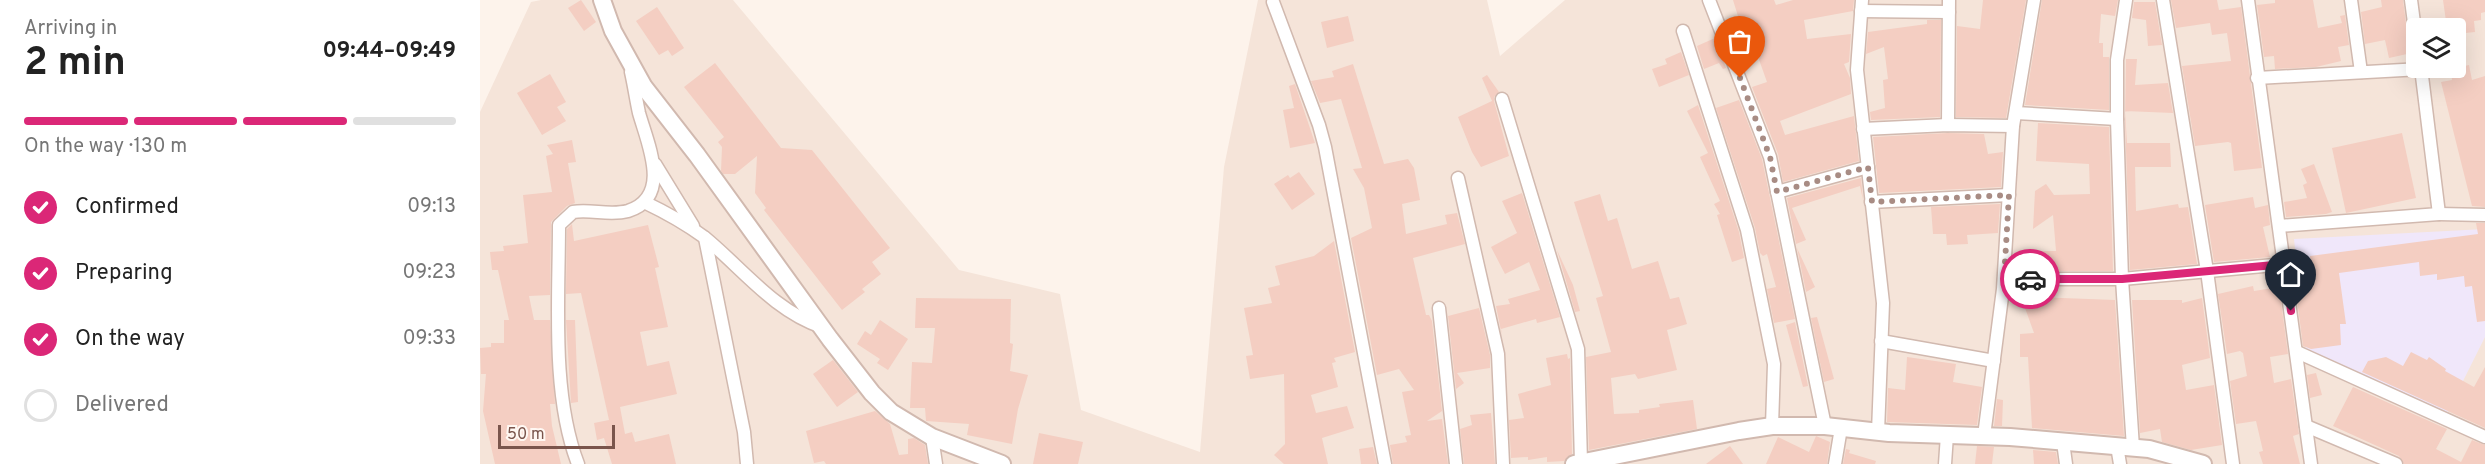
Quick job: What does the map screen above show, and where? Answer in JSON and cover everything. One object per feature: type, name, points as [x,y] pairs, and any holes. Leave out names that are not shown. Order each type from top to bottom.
[{"type":"street","points":[[602,0],[613,31],[644,87],[697,155],[872,393],[891,412],[932,437],[1002,464]]},
{"type":"street","points":[[1709,0],[1770,157],[1833,427],[1835,464]]},
{"type":"street","points":[[1984,436],[2004,279],[2013,126],[2034,0]]},
{"type":"street","points":[[2120,464],[2125,447],[2117,60],[2126,0]]},
{"type":"street","points":[[2163,0],[2207,271],[2233,464]]},
{"type":"street","points":[[2248,0],[2312,464]]},
{"type":"street","points":[[2351,0],[2361,72]]},
{"type":"street","points":[[2411,0],[2413,18]]},
{"type":"street","points":[[1273,2],[1325,147],[1385,464]]},
{"type":"street","points":[[1878,432],[1882,303],[1857,70],[1862,5],[1949,6],[1948,125]]},
{"type":"street","points":[[1683,30],[1748,230],[1774,364],[1772,426]]},
{"type":"street","points":[[630,64],[638,109],[655,163],[700,235],[744,432],[747,464]]},
{"type":"street","points":[[2257,78],[2406,69]]},
{"type":"street","points":[[2422,78],[2439,214]]},
{"type":"street","points":[[1502,99],[1578,349],[1583,463],[1739,430],[1772,426],[1833,427],[1878,432],[1984,436],[2149,449],[2181,460],[2203,464]]},
{"type":"street","points":[[2016,113],[2117,119]]},
{"type":"street","points":[[1863,129],[1948,125],[2013,126]]},
{"type":"street","points":[[578,464],[565,417],[561,379],[559,225],[573,212],[616,213],[629,211],[644,202],[652,186],[655,163]]},
{"type":"street","points":[[1777,192],[1868,167]]},
{"type":"street","points":[[1458,178],[1498,354],[1503,464]]},
{"type":"street","points":[[1872,202],[2009,195]]},
{"type":"street","points":[[644,202],[679,220],[700,235],[779,304],[800,318],[822,327]]},
{"type":"street","points":[[2279,226],[2439,214],[2485,215]]},
{"type":"street","points":[[2004,279],[2122,279],[2285,264]]},
{"type":"street","points":[[1439,308],[1456,464]]},
{"type":"street","points":[[1881,341],[1994,361]]},
{"type":"street","points":[[2297,352],[2485,437]]},
{"type":"street","points":[[2306,426],[2396,464]]},
{"type":"street","points":[[1946,464],[1947,435]]},
{"type":"street","points":[[932,437],[936,464]]},
{"type":"street","points":[[2063,442],[2066,464]]},
{"type":"shaded area","points":[[541,0],[733,0],[959,270],[1060,294],[1081,410],[1200,452],[1224,167],[1258,0],[1487,0],[1500,56],[1565,0],[2485,0],[2485,464],[480,464],[480,112],[531,2]]},
{"type":"shaded area","points":[[2485,229],[2485,337],[2445,417],[2306,352],[2294,239]]},
{"type":"building","points":[[581,0],[596,22],[584,31],[568,8]]},
{"type":"building","points":[[1733,0],[1774,0],[1776,5],[1793,0],[1854,0],[1853,11],[1804,20],[1807,39],[1851,34],[1849,62],[1844,64],[1850,78],[1851,94],[1780,121],[1785,135],[1854,116],[1859,161],[1783,182],[1778,154],[1752,87],[1767,82],[1757,54],[1741,61],[1730,31],[1741,26]]},
{"type":"building","points":[[1983,0],[2026,0],[2006,118],[1956,117],[1957,26],[1980,29]]},
{"type":"building","points":[[2042,0],[2118,0],[2115,16],[2101,14],[2099,43],[2103,43],[2103,57],[2109,57],[2109,110],[2025,105]]},
{"type":"building","points":[[2171,0],[2217,0],[2219,10],[2241,7],[2262,168],[2234,171],[2231,143],[2228,142],[2195,146],[2182,66],[2231,61],[2227,33],[2212,35],[2210,23],[2176,28]]},
{"type":"building","points":[[2275,0],[2313,0],[2318,28],[2342,23],[2340,16],[2345,15],[2349,45],[2338,47],[2341,61],[2316,67],[2275,69],[2274,56],[2264,57],[2257,5],[2275,3]]},
{"type":"building","points":[[2381,0],[2403,0],[2406,54],[2389,58],[2385,40],[2365,44],[2361,12],[2382,7]]},
{"type":"building","points":[[2443,0],[2485,0],[2485,12],[2481,13],[2481,20],[2474,21],[2475,32],[2466,33],[2466,18],[2446,18]]},
{"type":"building","points":[[2134,2],[2155,2],[2162,45],[2148,46],[2146,20],[2132,18]]},
{"type":"building","points":[[657,7],[684,48],[672,56],[668,50],[659,55],[636,21]]},
{"type":"building","points":[[1348,16],[1354,41],[1327,48],[1321,22]]},
{"type":"building","points":[[1927,20],[1941,20],[1940,117],[1871,120],[1870,112],[1885,108],[1883,80],[1888,79],[1884,47],[1866,54],[1868,32],[1927,24]]},
{"type":"building","points":[[1715,38],[1726,68],[1723,69],[1719,63],[1704,69],[1697,46]]},
{"type":"building","points":[[1681,52],[1689,75],[1659,87],[1652,69],[1667,64],[1665,59]]},
{"type":"building","points":[[2126,59],[2137,59],[2135,85],[2168,83],[2173,113],[2125,111]]},
{"type":"building","points":[[715,63],[781,148],[812,150],[890,248],[872,262],[881,274],[862,289],[865,292],[842,310],[764,210],[766,208],[755,193],[757,156],[735,174],[723,174],[721,171],[722,147],[718,142],[724,137],[684,87]]},
{"type":"building","points":[[1353,64],[1384,164],[1408,159],[1414,168],[1420,200],[1402,204],[1406,234],[1447,224],[1445,215],[1457,213],[1465,244],[1413,258],[1426,315],[1429,315],[1432,321],[1442,411],[1427,421],[1442,419],[1448,464],[1393,464],[1390,445],[1407,442],[1405,436],[1411,435],[1402,392],[1414,390],[1399,369],[1377,375],[1351,238],[1372,228],[1364,188],[1353,169],[1362,168],[1341,99],[1320,103],[1311,81],[1334,77],[1332,71]]},
{"type":"building","points":[[2469,65],[2472,80],[2485,76],[2485,207],[2472,206],[2441,82],[2452,80],[2452,78],[2466,78],[2466,66]]},
{"type":"building","points":[[550,74],[566,102],[557,107],[566,121],[542,135],[517,93]]},
{"type":"building","points":[[1487,75],[1499,92],[1494,97],[1494,101],[1509,156],[1481,167],[1472,152],[1458,117],[1492,101],[1482,78]]},
{"type":"building","points":[[1295,84],[1315,143],[1290,148],[1283,110],[1294,108],[1289,86]]},
{"type":"building","points":[[1739,100],[1762,159],[1795,319],[1774,323],[1767,289],[1776,287],[1767,254],[1763,256],[1760,253],[1755,228],[1716,108]]},
{"type":"building","points":[[1698,105],[1739,232],[1744,258],[1732,262],[1717,215],[1720,214],[1714,204],[1720,201],[1700,157],[1708,153],[1687,111]]},
{"type":"building","points":[[2125,113],[2127,143],[2170,143],[2171,167],[2135,167],[2136,211],[2178,204],[2179,208],[2188,207],[2197,264],[2130,270]]},
{"type":"building","points":[[2038,123],[2109,127],[2113,271],[2041,271],[2040,251],[2056,251],[2053,215],[2033,229],[2035,191],[2046,184],[2054,195],[2090,194],[2089,164],[2036,161]]},
{"type":"building","points":[[1948,133],[1984,134],[1988,154],[2003,152],[2001,187],[1879,193],[1873,137]]},
{"type":"building","points":[[2402,133],[2416,198],[2346,213],[2332,148]]},
{"type":"building","points":[[572,140],[576,162],[568,163],[575,203],[567,206],[551,222],[550,295],[529,296],[534,320],[550,320],[555,404],[550,404],[552,426],[561,464],[495,464],[483,411],[486,374],[481,374],[480,348],[491,347],[491,343],[504,343],[504,320],[509,320],[498,270],[492,270],[490,252],[504,251],[503,246],[528,243],[523,195],[552,192],[546,156],[553,154],[547,145]]},
{"type":"building","points":[[2314,164],[2332,212],[2286,217],[2284,202],[2307,198],[2303,185],[2307,183],[2301,169]]},
{"type":"building","points":[[1299,172],[1315,194],[1292,210],[1274,184],[1288,175],[1290,178]]},
{"type":"building","points":[[1861,178],[1863,200],[1860,186],[1792,208],[1806,240],[1796,244],[1787,198]]},
{"type":"building","points":[[1522,193],[1560,317],[1537,323],[1536,319],[1501,329],[1502,336],[1496,306],[1510,304],[1508,299],[1540,290],[1529,262],[1505,274],[1491,247],[1517,233],[1502,201]]},
{"type":"building","points":[[1600,194],[1608,221],[1617,218],[1632,269],[1658,261],[1670,299],[1679,297],[1687,324],[1667,330],[1677,370],[1638,379],[1635,374],[1611,378],[1614,414],[1639,413],[1639,410],[1660,407],[1659,404],[1693,400],[1697,429],[1589,450],[1586,357],[1611,352],[1596,298],[1603,296],[1574,202]]},
{"type":"building","points":[[2253,197],[2255,208],[2268,205],[2270,225],[2263,227],[2270,257],[2214,262],[2205,205]]},
{"type":"building","points":[[2000,204],[1998,233],[1967,235],[1968,244],[1947,245],[1946,234],[1933,234],[1931,207]]},
{"type":"building","points":[[2476,223],[2485,223],[2485,321],[2477,322],[2472,286],[2465,287],[2464,276],[2437,280],[2437,274],[2420,276],[2419,262],[2339,273],[2346,324],[2340,324],[2341,345],[2311,349],[2303,346],[2295,284],[2313,281],[2310,256],[2478,234]]},
{"type":"building","points":[[572,224],[574,241],[648,225],[659,267],[655,268],[668,327],[640,332],[647,366],[669,361],[677,394],[620,407],[625,434],[632,432],[635,442],[669,434],[676,464],[612,464],[604,438],[597,440],[594,423],[609,420],[581,293],[566,294],[567,229]]},
{"type":"building","points":[[1334,241],[1355,352],[1334,358],[1336,362],[1332,363],[1338,387],[1311,395],[1316,413],[1347,406],[1354,428],[1322,438],[1328,464],[1284,464],[1274,455],[1285,444],[1284,374],[1250,379],[1246,356],[1253,355],[1244,308],[1272,303],[1268,288],[1280,285],[1275,266],[1314,256]]},
{"type":"building","points":[[1797,248],[1815,287],[1806,292]]},
{"type":"building","points":[[1557,250],[1573,285],[1580,311],[1575,312]]},
{"type":"building","points":[[2253,286],[2254,291],[2279,287],[2288,354],[2270,357],[2274,383],[2291,379],[2299,434],[2293,436],[2300,464],[2263,464],[2259,452],[2263,451],[2256,421],[2236,424],[2230,381],[2247,376],[2243,353],[2240,351],[2227,354],[2218,294]]},
{"type":"building","points":[[2036,297],[2115,300],[2124,436],[2032,428],[2028,357],[2020,357],[2020,334],[2034,333],[2025,308],[2036,305]]},
{"type":"building","points":[[916,298],[1011,299],[1010,343],[1013,344],[1010,371],[1028,375],[1018,409],[1012,444],[967,435],[969,424],[926,421],[925,408],[910,408],[912,362],[932,363],[935,328],[915,328]]},
{"type":"building","points":[[2202,298],[2210,358],[2182,365],[2186,390],[2214,385],[2222,445],[2191,450],[2162,442],[2160,429],[2140,433],[2132,300],[2182,300],[2182,303]]},
{"type":"building","points":[[1479,308],[1490,355],[1490,368],[1457,373],[1464,383],[1456,389],[1448,316]]},
{"type":"building","points":[[1817,317],[1834,379],[1824,382],[1811,318]]},
{"type":"building","points":[[566,320],[575,320],[578,402],[571,403]]},
{"type":"building","points":[[880,320],[908,339],[888,370],[877,363],[880,359],[857,344],[865,331],[871,335]]},
{"type":"building","points":[[1795,322],[1808,386],[1803,387],[1786,325]]},
{"type":"building","points":[[2411,352],[2427,360],[2429,357],[2446,369],[2445,371],[2474,387],[2485,367],[2485,428],[2362,372],[2368,361],[2386,357],[2403,366]]},
{"type":"building","points":[[1567,354],[1568,359],[1570,358],[1572,454],[1564,461],[1547,462],[1547,457],[1528,460],[1528,457],[1511,458],[1509,420],[1524,418],[1518,394],[1551,385],[1546,358]]},
{"type":"building","points":[[1907,357],[1956,364],[1953,382],[1982,387],[1977,425],[1887,422],[1888,388],[1905,390]]},
{"type":"building","points":[[833,360],[858,392],[837,407],[813,374]]},
{"type":"building","points":[[2316,373],[2322,395],[2310,398],[2307,375]]},
{"type":"building","points":[[2353,387],[2447,429],[2436,449],[2461,462],[2472,440],[2485,445],[2485,464],[2404,464],[2399,456],[2333,426]]},
{"type":"building","points":[[1997,399],[2003,400],[2002,426],[1994,426]]},
{"type":"building","points":[[875,411],[890,424],[899,455],[908,454],[908,439],[914,438],[925,445],[928,464],[826,464],[824,461],[814,463],[806,431]]},
{"type":"building","points":[[1491,413],[1495,464],[1464,464],[1460,429],[1472,425],[1470,415]]},
{"type":"building","points":[[1039,433],[1083,442],[1078,464],[1033,464]]},
{"type":"building","points":[[1816,436],[1830,442],[1827,464],[1766,464],[1778,437],[1809,452]]},
{"type":"building","points":[[1730,446],[1743,464],[1706,464]]},
{"type":"building","points":[[1977,446],[1994,447],[1992,464],[1975,464]]},
{"type":"building","points":[[1373,447],[1377,464],[1361,464],[1359,449]]},
{"type":"building","points":[[1846,449],[1850,450],[1849,453],[1876,461],[1875,464],[1843,464]]},
{"type":"building","points":[[2033,450],[2056,452],[2058,464],[2034,464]]},
{"type":"way so far","points":[[1740,78],[1770,157],[1777,192],[1868,167],[1872,202],[2009,195],[2004,279],[2030,279]]},
{"type":"route","points":[[2030,279],[2122,279],[2285,264],[2291,311]]}]
